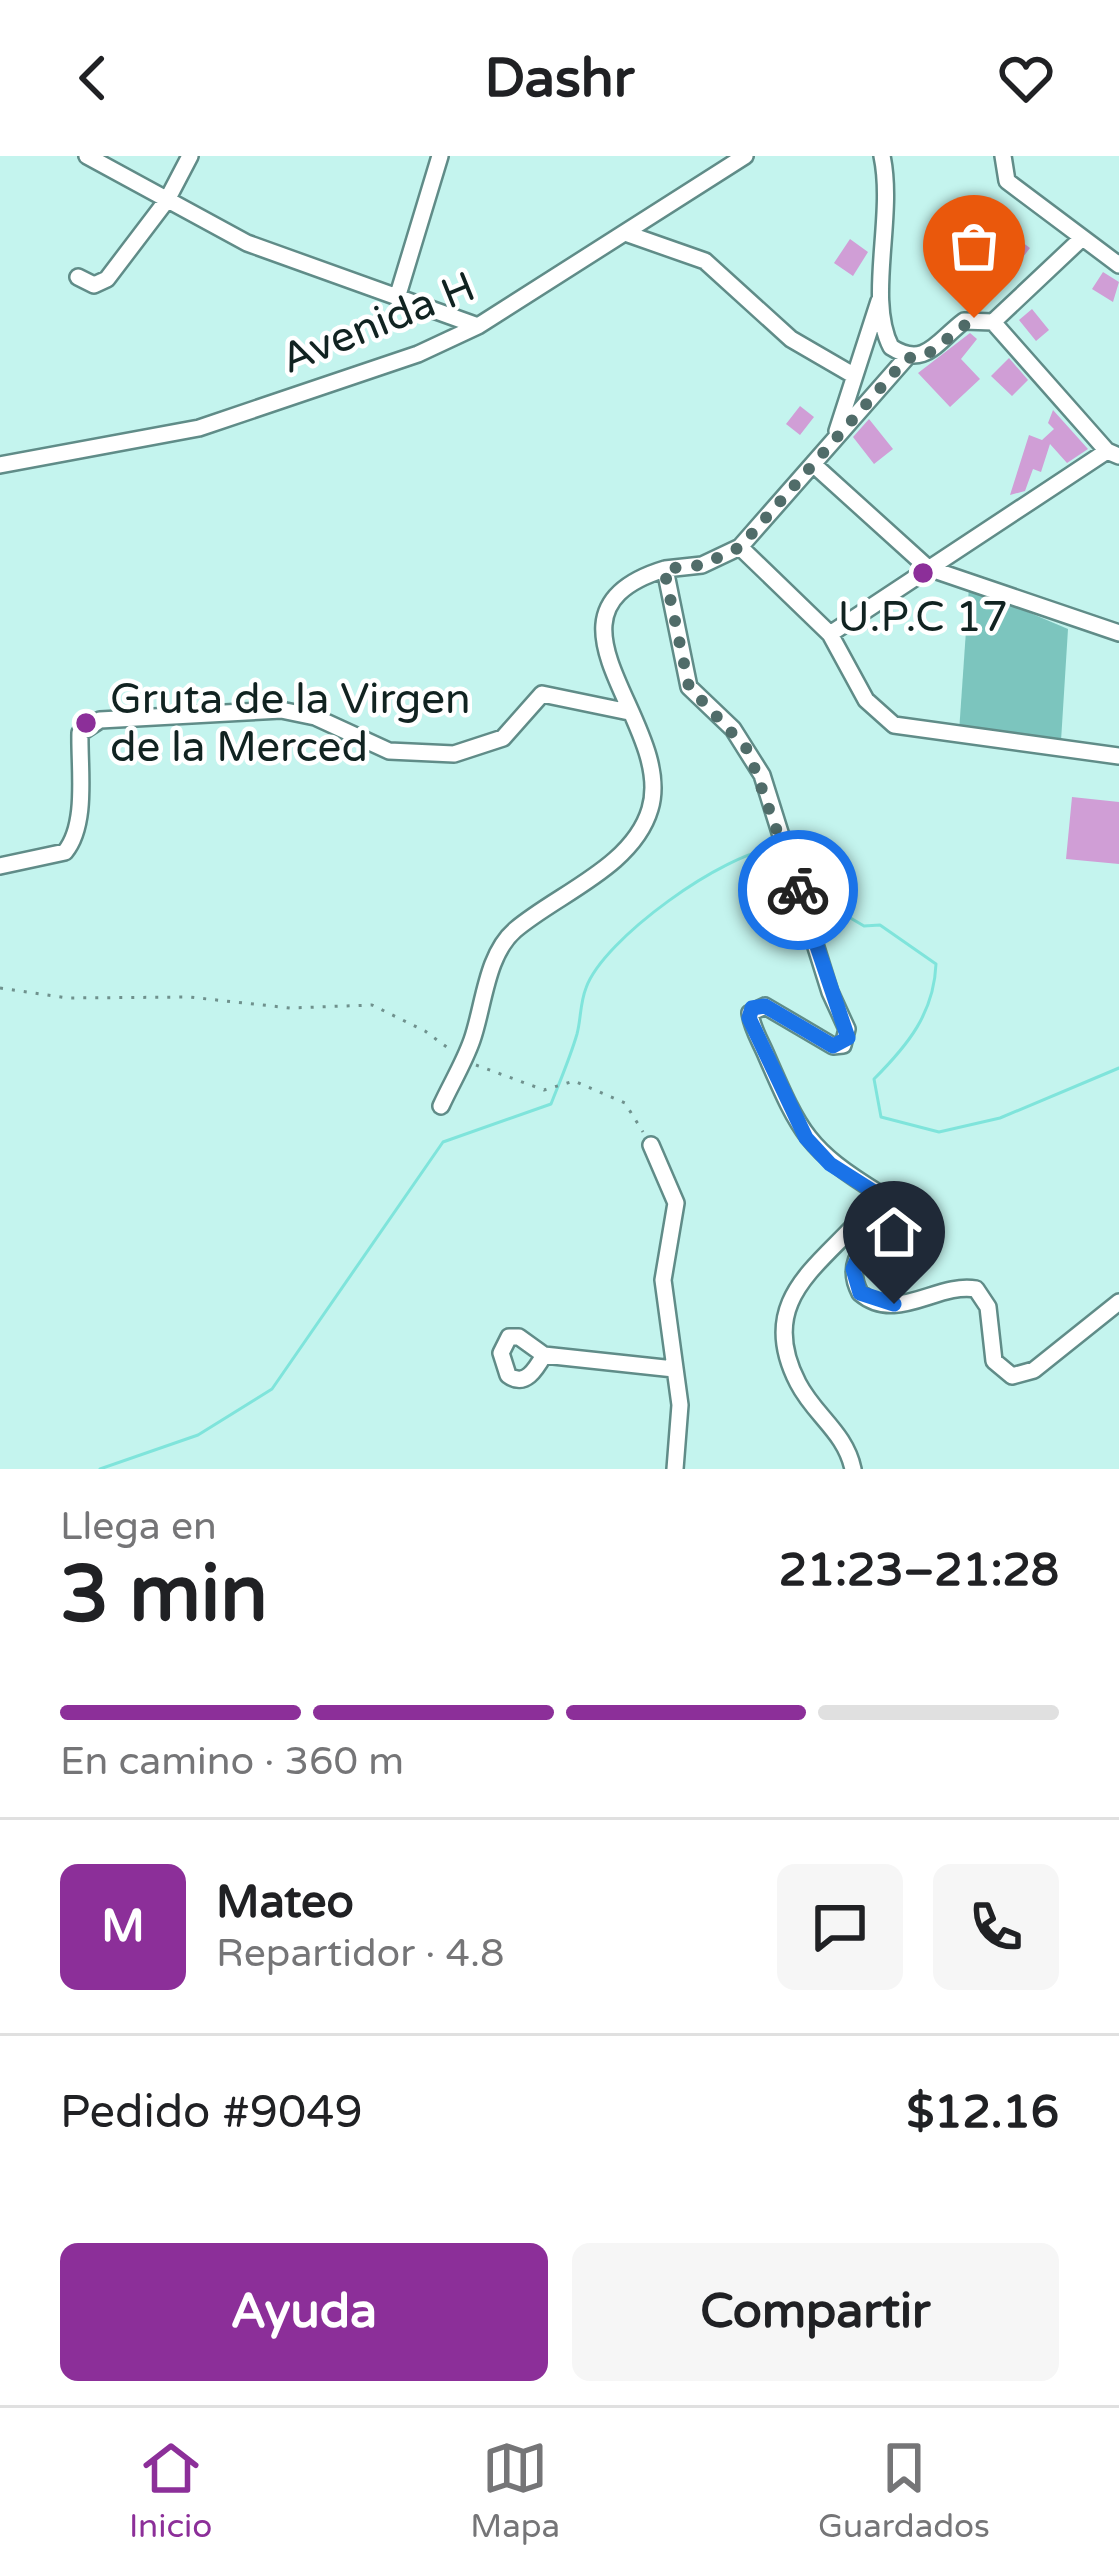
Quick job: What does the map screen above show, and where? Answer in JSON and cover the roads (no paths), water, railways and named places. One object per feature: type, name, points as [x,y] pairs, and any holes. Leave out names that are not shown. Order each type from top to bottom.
[{"type":"street","points":[[87,156],[248,243],[478,326]]},
{"type":"street","points":[[78,277],[94,285],[107,279],[167,200],[190,156]]},
{"type":"street","points":[[397,298],[440,156]]},
{"type":"street","name":"Avenida H","points":[[0,465],[199,428],[418,355],[478,326],[628,234],[727,162],[745,156]]},
{"type":"street","points":[[882,156],[890,210],[880,298],[884,333],[891,347],[907,358]]},
{"type":"street","points":[[1003,156],[1007,181],[1119,265]]},
{"type":"street","points":[[628,234],[705,261],[791,339],[853,375]]},
{"type":"street","points":[[441,1106],[464,1060],[498,955],[512,933],[612,861],[651,808],[648,766],[601,626],[610,598],[630,579],[702,565],[740,547],[837,431],[907,358],[925,356],[964,321],[994,322],[1080,240]]},
{"type":"street","points":[[837,431],[880,298]]},
{"type":"street","points":[[830,634],[1113,454],[994,322]]},
{"type":"street","points":[[813,464],[928,568],[1119,633]]},
{"type":"street","points":[[740,547],[830,634],[866,700],[894,725],[1119,756]]},
{"type":"street","points":[[664,569],[689,687],[748,750],[782,836],[848,1038],[833,1046],[765,1006],[752,1008],[749,1018],[806,1138],[830,1164],[880,1194],[892,1210],[858,1253],[853,1269],[860,1293],[894,1304],[976,1289],[988,1306],[994,1361],[1012,1376],[1034,1370],[1119,1301]]},
{"type":"street","points":[[0,866],[65,852],[72,844],[77,828],[80,733],[100,720],[281,710],[315,718],[388,751],[454,754],[502,738],[542,694],[629,712]]},
{"type":"street","points":[[651,1145],[676,1203],[663,1280],[680,1405],[675,1469]]},
{"type":"street","points":[[853,1469],[843,1438],[799,1384],[784,1323],[789,1298],[802,1277],[880,1194]]},
{"type":"street","points":[[544,1355],[674,1369]]},
{"type":"waterway","points":[[792,847],[813,846],[831,872],[842,913],[864,926],[880,925],[936,964],[930,998],[917,1027],[874,1079],[881,1117],[939,1132],[1000,1118],[1119,1068]]},
{"type":"waterway","points":[[100,1469],[198,1435],[272,1389],[443,1142],[551,1104],[577,1034],[586,988],[616,946],[698,881],[754,853],[776,848]]},
{"type":"waterway","points":[[1043,1372],[1087,1337]]},
{"type":"place","name":"U.P.C 17","points":[[923,573]]},
{"type":"place","name":"Gruta de la Virgen de la Merced","points":[[86,723]]}]
